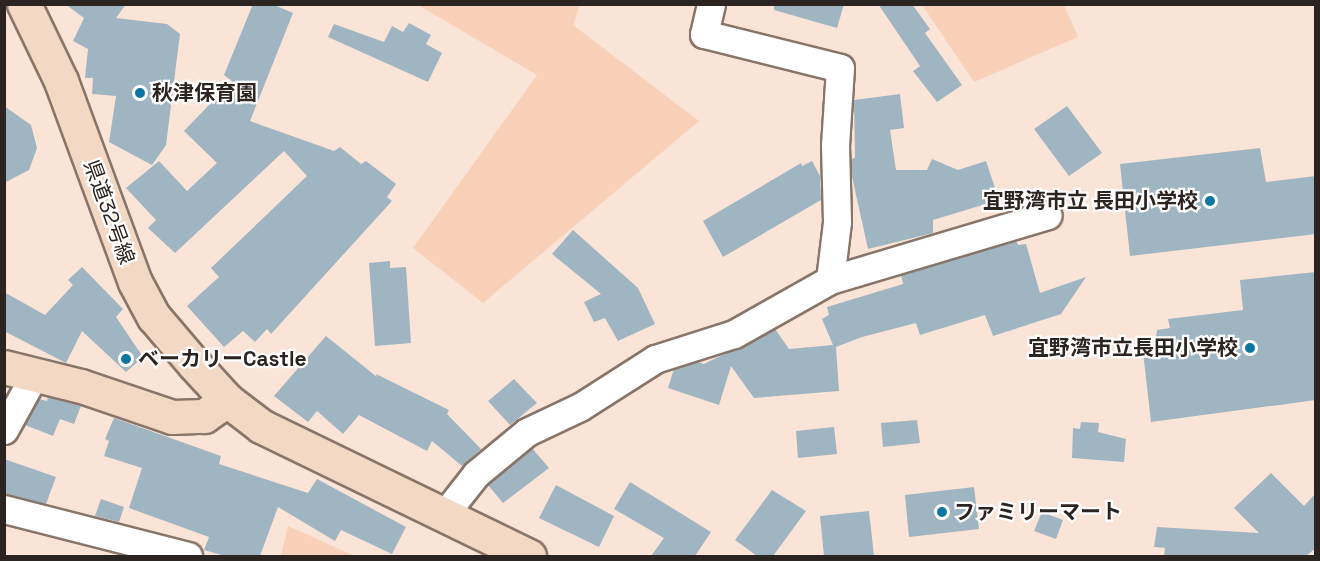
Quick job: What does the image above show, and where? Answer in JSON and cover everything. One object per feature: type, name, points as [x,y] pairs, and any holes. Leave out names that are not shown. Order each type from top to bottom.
[{"type":"main road","name":"県道32号線","points":[[24,4],[61,81],[135,282],[154,317],[227,400],[261,426],[529,556]]},
{"type":"main road","points":[[20,371],[172,417],[204,416],[227,400]]},
{"type":"street","points":[[711,4],[704,34],[840,68],[835,145],[837,222],[830,280]]},
{"type":"street","points":[[443,516],[476,474],[527,432],[580,407],[655,359],[734,334],[830,280],[1048,215]]},
{"type":"street","points":[[4,430],[20,371]]},
{"type":"street","points":[[4,509],[188,556]]},
{"type":"shaded area","points":[[418,5],[580,5],[573,25],[699,121],[483,303],[413,248],[537,75]]},
{"type":"shaded area","points":[[922,5],[1064,5],[1078,37],[974,82]]},
{"type":"shaded area","points":[[288,526],[355,556],[281,556]]},
{"type":"building","points":[[65,4],[126,4],[116,18],[167,24],[180,34],[166,145],[152,165],[109,142],[116,96],[92,94],[93,78],[85,78],[88,49],[73,41],[84,18]]},
{"type":"building","points":[[253,4],[272,4],[293,13],[250,121],[334,151],[340,147],[361,164],[366,161],[396,184],[387,197],[392,201],[271,334],[267,329],[255,342],[243,331],[224,347],[187,306],[219,277],[211,268],[307,176],[284,151],[175,253],[148,228],[156,220],[126,188],[159,161],[187,191],[217,163],[184,131],[232,81],[224,75]]},
{"type":"building","points":[[774,4],[844,4],[837,28],[774,10]]},
{"type":"building","points":[[878,4],[912,4],[930,29],[925,33],[962,85],[937,102],[913,71],[920,66]]},
{"type":"building","points":[[409,23],[431,35],[426,44],[442,53],[428,82],[328,37],[334,24],[384,42],[392,26],[403,32]]},
{"type":"building","points":[[900,94],[904,128],[890,130],[896,170],[927,170],[932,159],[958,170],[986,161],[999,200],[933,220],[933,233],[868,249],[851,172],[851,159],[855,158],[854,100]]},
{"type":"building","points":[[4,106],[31,125],[37,148],[29,170],[4,183]]},
{"type":"building","points":[[1067,106],[1102,153],[1069,176],[1034,129]]},
{"type":"building","points":[[1260,148],[1266,182],[1316,176],[1316,234],[1130,256],[1120,164]]},
{"type":"building","points":[[812,161],[820,176],[821,200],[723,257],[703,221],[801,163],[802,166]]},
{"type":"building","points":[[573,230],[638,288],[655,324],[618,341],[605,318],[594,322],[584,302],[601,294],[552,254]]},
{"type":"building","points":[[1016,241],[1018,245],[1026,244],[1040,293],[1086,277],[1061,314],[993,336],[985,315],[920,335],[916,323],[862,337],[836,347],[839,391],[754,398],[731,366],[719,405],[668,388],[674,369],[698,362],[704,364],[775,329],[789,349],[833,345],[822,319],[829,315],[827,307],[903,284],[901,275]]},
{"type":"building","points":[[390,261],[390,268],[406,267],[411,343],[375,346],[369,263]]},
{"type":"building","points":[[82,267],[123,309],[116,317],[143,357],[126,372],[82,331],[66,363],[4,331],[4,292],[45,315],[73,285],[68,280]]},
{"type":"building","points":[[1316,272],[1316,400],[1151,422],[1143,352],[1154,351],[1157,330],[1170,328],[1168,319],[1243,310],[1240,280]]},
{"type":"building","points":[[326,336],[377,377],[376,374],[449,410],[447,414],[481,449],[462,466],[432,441],[427,451],[359,415],[343,434],[317,411],[308,422],[274,396]]},
{"type":"building","points":[[514,379],[537,403],[510,425],[488,401]]},
{"type":"building","points":[[48,397],[81,406],[74,424],[60,419],[53,436],[25,425],[39,399],[47,401]]},
{"type":"building","points":[[114,418],[221,456],[219,464],[308,493],[317,479],[406,527],[392,554],[341,530],[335,541],[278,507],[260,556],[225,556],[204,550],[209,537],[129,508],[142,468],[104,456],[109,441],[105,439]]},
{"type":"building","points":[[917,420],[920,443],[883,447],[881,423]]},
{"type":"building","points":[[1081,422],[1099,423],[1098,432],[1126,439],[1124,462],[1072,458],[1073,428],[1080,429]]},
{"type":"building","points":[[834,427],[837,454],[798,458],[796,431]]},
{"type":"building","points":[[532,448],[549,468],[503,503],[488,485]]},
{"type":"building","points":[[4,459],[56,477],[46,504],[4,494]]},
{"type":"building","points":[[1271,473],[1304,506],[1316,493],[1316,548],[1306,556],[1164,556],[1165,548],[1154,547],[1157,527],[1259,533],[1234,508]]},
{"type":"building","points":[[630,482],[711,532],[695,556],[651,556],[664,538],[614,509]]},
{"type":"building","points":[[556,485],[614,516],[599,547],[539,518]]},
{"type":"building","name":"ファミリーマート","points":[[974,487],[979,529],[909,537],[905,495]]},
{"type":"building","points":[[772,490],[806,511],[773,556],[757,556],[735,540]]},
{"type":"building","points":[[101,499],[124,507],[119,522],[95,516]]},
{"type":"building","points":[[869,511],[874,556],[824,556],[820,516]]},
{"type":"building","points":[[1042,512],[1063,520],[1056,539],[1034,531]]},
{"type":"place","name":"秋津保育園","points":[[140,93]]},
{"type":"place","name":"宜野湾市立 長田小学校","points":[[1210,201]]},
{"type":"place","name":"宜野湾市立長田小学校","points":[[1250,348]]},
{"type":"place","name":"ベーカリーCastle","points":[[126,359]]},
{"type":"place","name":"ファミリーマート","points":[[942,512]]}]
